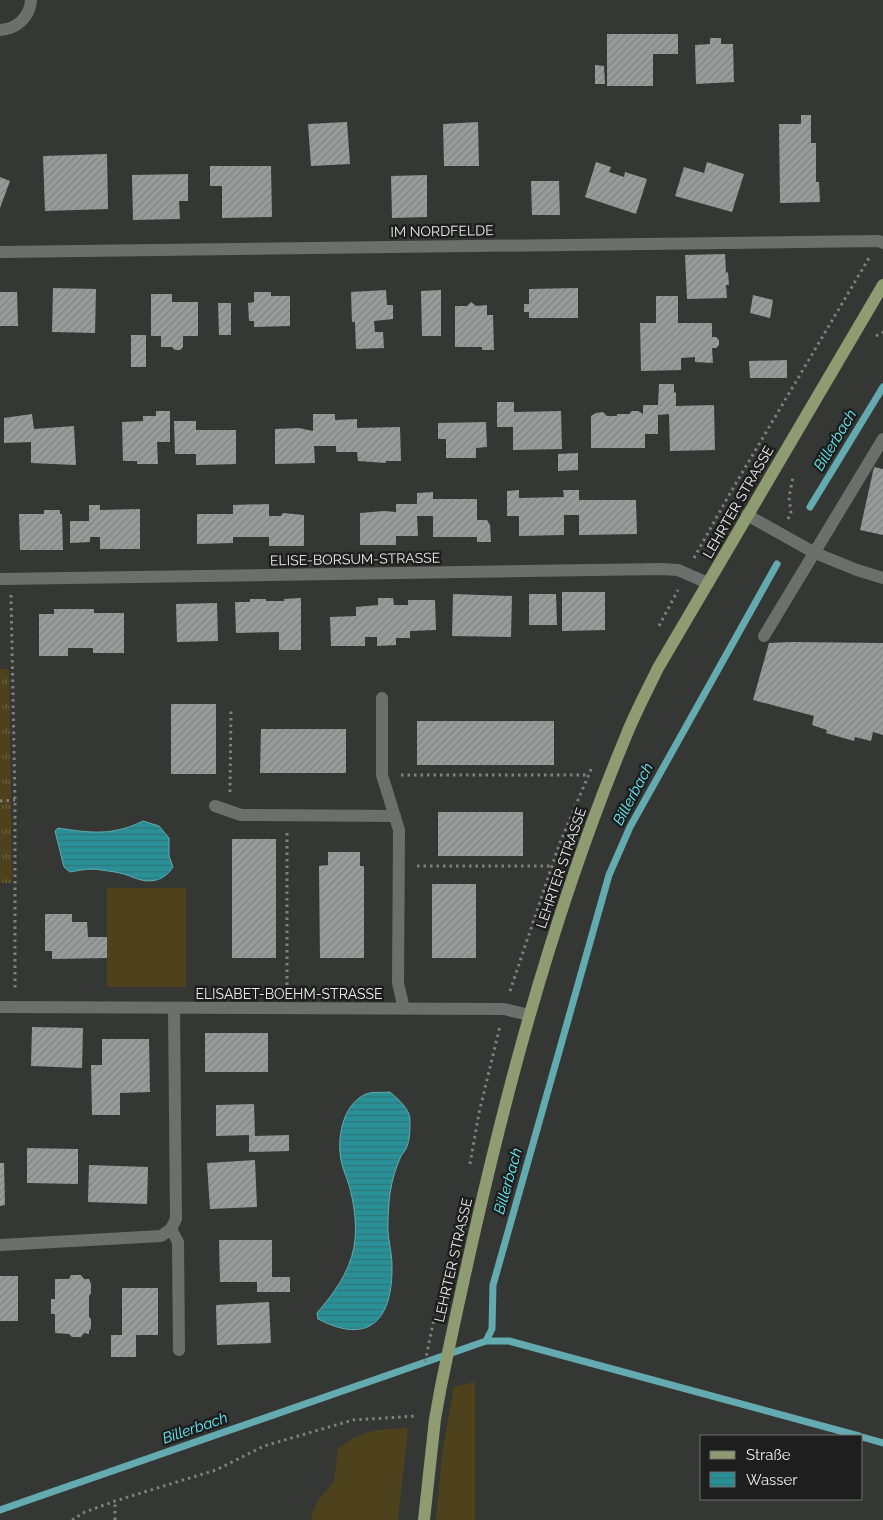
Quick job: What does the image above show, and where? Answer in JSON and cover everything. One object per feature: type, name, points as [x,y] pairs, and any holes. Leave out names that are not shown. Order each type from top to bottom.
[{"type":"main road","name":"LEHRTER STRASSE","points":[[424,1520],[435,1419],[441,1386],[500,1120],[529,1015],[560,913],[584,843],[626,734],[658,668],[883,285]]},
{"type":"street","points":[[0,30],[9,29],[24,20],[31,0]]},
{"type":"street","name":"IM NORDFELDE","points":[[0,252],[879,240],[883,242]]},
{"type":"street","points":[[764,636],[883,439]]},
{"type":"street","points":[[748,516],[815,553],[883,578]]},
{"type":"street","name":"ELISE-BORSUM-STRASSE","points":[[5,579],[678,570],[708,583]]},
{"type":"street","name":"ELISABET-BOEHM-STRASSE","points":[[382,698],[382,775],[399,830],[398,983],[404,1009]]},
{"type":"street","points":[[215,806],[240,814],[395,816]]},
{"type":"street","name":"ELISABET-BOEHM-STRASSE","points":[[0,1007],[504,1009],[529,1015]]},
{"type":"street","points":[[0,1245],[161,1236],[171,1229],[176,1219],[174,1009]]},
{"type":"street","points":[[171,1229],[178,1242],[178,1350]]},
{"type":"path","points":[[780,532],[791,513],[788,497],[793,475]]},
{"type":"path","points":[[5,579],[15,800],[16,1007]]},
{"type":"path","points":[[230,811],[231,711]]},
{"type":"path","points":[[382,775],[588,775]]},
{"type":"path","points":[[0,801],[15,800]]},
{"type":"path","points":[[287,815],[287,1009]]},
{"type":"path","points":[[399,866],[552,866]]},
{"type":"path","points":[[72,1520],[85,1512],[115,1501],[216,1470],[264,1446],[353,1420],[417,1416],[435,1419]]},
{"type":"path","points":[[115,1501],[115,1520]]},
{"type":"green space","points":[[0,669],[9,669],[12,883],[0,883]]},
{"type":"green space","points":[[107,888],[186,888],[186,987],[107,987]]},
{"type":"green space","points":[[475,1382],[475,1520],[436,1520],[442,1454],[454,1387]]},
{"type":"green space","points":[[408,1428],[398,1520],[313,1520],[311,1516],[317,1502],[334,1481],[338,1449],[362,1434],[380,1430]]},
{"type":"water","points":[[143,821],[159,826],[169,838],[169,856],[173,867],[161,878],[146,881],[121,873],[97,869],[70,872],[64,867],[55,831],[58,828],[101,832],[122,829]]},
{"type":"water","points":[[390,1092],[406,1108],[409,1116],[410,1133],[406,1149],[397,1165],[390,1193],[388,1229],[392,1265],[388,1300],[383,1313],[375,1322],[365,1328],[352,1330],[336,1327],[318,1319],[317,1313],[345,1274],[352,1256],[355,1240],[354,1206],[340,1152],[343,1124],[351,1107],[364,1095]]},
{"type":"building","points":[[607,34],[678,34],[678,54],[653,54],[653,86],[607,86]]},
{"type":"building","points":[[710,38],[721,38],[721,44],[733,44],[734,82],[696,84],[695,45],[710,44]]},
{"type":"building","points":[[595,65],[604,66],[605,84],[595,84]]},
{"type":"building","points":[[801,115],[811,115],[811,143],[816,143],[816,182],[819,182],[820,202],[780,203],[779,124],[801,124]]},
{"type":"building","points":[[347,122],[350,164],[311,166],[308,124]]},
{"type":"building","points":[[478,122],[479,166],[444,166],[443,124]]},
{"type":"building","points":[[107,154],[108,209],[45,211],[43,156]]},
{"type":"building","points":[[596,162],[611,167],[609,172],[624,177],[625,172],[647,179],[636,214],[585,197]]},
{"type":"building","points":[[707,162],[744,174],[732,212],[675,196],[684,167],[704,173]]},
{"type":"building","points":[[210,166],[271,166],[272,217],[222,218],[222,186],[210,186]]},
{"type":"building","points":[[188,174],[188,201],[179,201],[180,219],[133,220],[132,175]]},
{"type":"building","points":[[427,175],[427,217],[392,218],[391,176]]},
{"type":"building","points":[[0,177],[10,181],[0,208]]},
{"type":"building","points":[[531,181],[559,181],[560,215],[532,215]]},
{"type":"building","points":[[725,254],[729,285],[726,285],[727,298],[687,299],[685,255]]},
{"type":"building","points":[[53,288],[96,289],[95,333],[52,332]]},
{"type":"building","points":[[578,288],[578,318],[529,318],[529,312],[524,312],[524,304],[529,304],[529,289]]},
{"type":"building","points":[[386,290],[387,305],[393,305],[393,319],[374,321],[375,332],[383,332],[384,348],[356,349],[355,322],[352,322],[351,292]]},
{"type":"building","points":[[441,290],[441,336],[422,336],[421,291]]},
{"type":"building","points":[[0,292],[17,292],[18,326],[0,326]]},
{"type":"building","points":[[254,292],[271,292],[271,296],[290,296],[290,326],[254,327],[254,321],[249,321],[248,303],[254,302]]},
{"type":"building","points":[[151,294],[172,294],[172,302],[198,302],[198,336],[183,336],[183,347],[180,350],[175,350],[172,347],[161,347],[161,336],[151,336]]},
{"type":"building","points":[[753,295],[773,300],[770,318],[750,313]]},
{"type":"building","points":[[656,296],[678,296],[678,323],[712,323],[712,337],[716,337],[719,340],[719,345],[716,348],[712,348],[713,363],[695,362],[695,357],[681,358],[681,370],[641,371],[640,323],[656,323]]},
{"type":"building","points":[[471,302],[476,306],[487,305],[487,315],[493,315],[494,350],[482,350],[482,347],[455,347],[455,306],[467,306]]},
{"type":"building","points":[[218,303],[231,303],[231,335],[219,335]]},
{"type":"building","points":[[131,335],[146,335],[146,367],[131,367]]},
{"type":"building","points":[[787,360],[787,378],[750,378],[749,361]]},
{"type":"building","points":[[659,384],[674,384],[676,406],[714,405],[715,450],[670,451],[669,414],[658,415],[658,434],[645,434],[645,448],[591,448],[591,416],[603,412],[607,416],[629,414],[632,411],[638,411],[643,414],[643,405],[658,405]]},
{"type":"building","points":[[497,402],[514,402],[514,412],[561,411],[562,449],[513,450],[513,427],[497,427]]},
{"type":"building","points":[[156,411],[170,411],[170,442],[157,442],[158,464],[137,464],[137,461],[123,461],[122,422],[143,421],[143,416],[156,416]]},
{"type":"building","points":[[32,414],[34,429],[74,426],[76,465],[31,463],[31,442],[4,443],[4,418]]},
{"type":"building","points":[[313,414],[335,414],[335,420],[357,419],[357,428],[400,427],[401,461],[386,461],[386,463],[358,461],[357,452],[336,452],[336,446],[314,446],[315,463],[275,464],[275,429],[299,428],[313,431]]},
{"type":"building","points":[[174,421],[196,421],[196,430],[236,430],[236,464],[196,465],[196,454],[175,454]]},
{"type":"building","points":[[486,422],[487,447],[476,448],[476,458],[446,458],[446,439],[438,439],[438,423]]},
{"type":"building","points":[[578,453],[578,470],[558,471],[558,454]]},
{"type":"building","points":[[874,467],[883,469],[883,535],[860,530]]},
{"type":"building","points":[[519,490],[519,498],[564,497],[563,490],[579,490],[579,500],[636,500],[637,534],[579,535],[579,515],[564,515],[564,535],[519,536],[519,516],[507,516],[507,491]]},
{"type":"building","points":[[433,492],[433,499],[477,499],[477,520],[487,520],[490,525],[491,542],[477,542],[477,537],[433,537],[433,516],[417,516],[418,536],[396,536],[396,545],[360,545],[360,513],[396,512],[396,504],[417,504],[417,493]]},
{"type":"building","points":[[269,504],[269,516],[281,516],[283,513],[304,515],[304,546],[269,546],[269,537],[233,537],[233,543],[197,544],[197,514],[233,514],[233,505]]},
{"type":"building","points":[[89,505],[100,505],[100,510],[140,509],[140,549],[100,549],[100,537],[90,537],[90,542],[70,543],[70,521],[89,521]]},
{"type":"building","points":[[44,510],[60,510],[60,514],[62,514],[63,550],[20,550],[19,514],[44,514]]},
{"type":"building","points":[[562,592],[605,592],[605,630],[562,631]]},
{"type":"building","points":[[453,594],[512,596],[511,637],[452,636]]},
{"type":"building","points":[[529,594],[556,594],[557,625],[529,625]]},
{"type":"building","points":[[301,598],[301,650],[279,650],[279,632],[236,633],[235,602],[250,602],[250,599],[284,601],[284,599]]},
{"type":"building","points":[[378,598],[393,598],[394,605],[408,605],[408,600],[435,600],[436,630],[410,631],[410,638],[396,638],[396,645],[377,646],[377,637],[365,637],[365,646],[331,646],[330,617],[356,616],[356,607],[378,605]]},
{"type":"building","points":[[217,603],[218,641],[177,642],[176,604]]},
{"type":"building","points":[[54,609],[94,609],[94,613],[124,613],[124,653],[93,653],[93,648],[68,648],[68,656],[39,656],[39,614],[54,614]]},
{"type":"building","points":[[769,643],[883,643],[883,735],[873,732],[871,741],[855,737],[854,741],[826,733],[827,730],[812,725],[814,716],[753,700]]},
{"type":"building","points":[[171,704],[216,704],[216,774],[171,774]]},
{"type":"building","points":[[417,721],[554,721],[554,765],[417,765]]},
{"type":"building","points":[[261,729],[346,729],[346,773],[260,773]]},
{"type":"building","points":[[438,812],[523,812],[523,856],[438,856]]},
{"type":"building","points":[[232,839],[276,839],[276,958],[232,958]]},
{"type":"building","points":[[328,852],[360,852],[360,866],[364,866],[364,958],[320,958],[319,866],[328,865]]},
{"type":"building","points":[[432,884],[476,884],[476,958],[432,958]]},
{"type":"building","points":[[45,914],[72,914],[72,922],[87,922],[88,937],[107,937],[107,958],[52,959],[52,951],[45,951]]},
{"type":"building","points":[[32,1027],[83,1028],[82,1068],[31,1066]]},
{"type":"building","points":[[205,1033],[268,1033],[268,1072],[205,1072]]},
{"type":"building","points":[[102,1039],[149,1039],[150,1092],[120,1093],[120,1115],[92,1115],[91,1065],[102,1065]]},
{"type":"building","points":[[254,1104],[255,1136],[289,1135],[289,1151],[249,1152],[249,1135],[216,1136],[216,1105]]},
{"type":"building","points":[[27,1148],[78,1149],[78,1184],[27,1183]]},
{"type":"building","points":[[255,1160],[257,1207],[210,1209],[207,1163]]},
{"type":"building","points":[[0,1163],[4,1163],[5,1205],[0,1206]]},
{"type":"building","points":[[89,1165],[148,1167],[147,1204],[88,1202]]},
{"type":"building","points":[[219,1240],[272,1240],[272,1277],[290,1277],[290,1292],[257,1292],[257,1282],[220,1282]]},
{"type":"building","points":[[71,1275],[81,1275],[84,1279],[89,1279],[91,1284],[89,1317],[91,1319],[91,1328],[89,1334],[84,1333],[81,1337],[55,1333],[55,1314],[51,1314],[51,1299],[55,1299],[55,1279],[69,1279]]},
{"type":"building","points":[[0,1276],[18,1276],[18,1321],[0,1321]]},
{"type":"building","points":[[122,1288],[158,1288],[158,1335],[136,1335],[136,1357],[111,1357],[111,1335],[122,1335]]},
{"type":"building","points":[[269,1302],[271,1343],[217,1345],[216,1305]]},
{"type":"waterway","name":"Billerbach","points":[[810,507],[883,387]]},
{"type":"waterway","name":"Billerbach","points":[[486,1341],[492,1329],[493,1285],[609,875],[630,827],[777,564]]},
{"type":"waterway","name":"Billerbach","points":[[0,1510],[486,1341],[509,1341],[855,1435]]},
{"type":"waterway","points":[[863,1437],[883,1443]]}]
